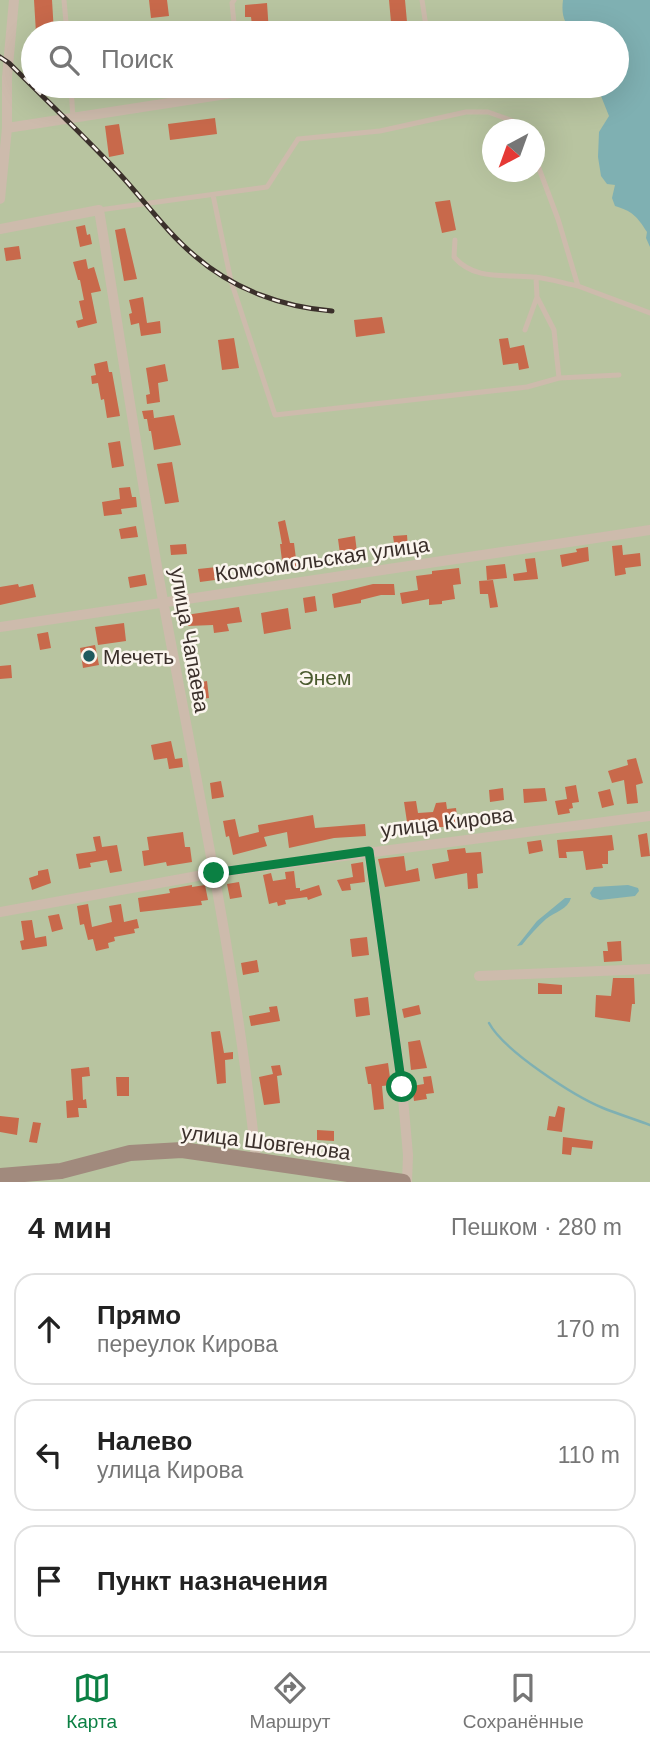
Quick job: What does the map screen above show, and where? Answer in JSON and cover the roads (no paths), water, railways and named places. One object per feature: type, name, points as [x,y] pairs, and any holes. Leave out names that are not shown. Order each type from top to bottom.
[{"type":"street","points":[[0,200],[7,128],[3,76],[14,0]]},
{"type":"street","points":[[7,128],[190,98]]},
{"type":"street","points":[[0,229],[99,210]]},
{"type":"street","name":"улица Чапаева","points":[[99,210],[163,602],[214,873],[249,1093],[256,1159]]},
{"type":"street","name":"Комсомольская улица","points":[[0,627],[650,530]]},
{"type":"street","name":"улица Кирова","points":[[0,912],[214,873],[650,816]]},
{"type":"street","points":[[369,851],[402,1087],[408,1155],[405,1182]]},
{"type":"street","points":[[479,976],[650,969]]},
{"type":"street","name":"улица Шовгенова","points":[[0,1177],[62,1176],[130,1153],[182,1150],[405,1182]]},
{"type":"lane","points":[[64,0],[66,21]]},
{"type":"lane","points":[[234,0],[234,21]]},
{"type":"lane","points":[[422,0],[426,21]]},
{"type":"lane","points":[[72,98],[73,119]]},
{"type":"lane","points":[[99,210],[267,187],[298,139],[380,131],[466,112],[488,112],[507,119]]},
{"type":"lane","points":[[544,182],[578,286]]},
{"type":"lane","points":[[214,195],[230,281],[275,415],[527,387],[559,378],[619,375]]},
{"type":"lane","points":[[455,240],[454,257],[464,269],[488,275],[536,277],[578,286],[650,313]]},
{"type":"lane","points":[[525,330],[537,297],[536,277]]},
{"type":"lane","points":[[537,297],[554,330],[559,378]]},
{"type":"water","points":[[563,0],[650,0],[650,247],[646,238],[647,232],[637,218],[615,206],[612,198],[615,185],[607,184],[601,176],[598,157],[599,132],[609,116],[602,98],[629,98],[629,21],[565,21]]},
{"type":"water","points":[[628,885],[638,888],[635,896],[600,900],[592,897],[590,893],[594,887]]},
{"type":"water","points":[[565,898],[571,898],[567,905],[546,919],[522,945],[517,946],[537,921]]},
{"type":"waterway","points":[[489,1023],[524,1059],[575,1094],[603,1108],[650,1125]]},
{"type":"railway","points":[[0,57],[21,75]]},
{"type":"railway","points":[[44,98],[125,180],[174,236],[210,268],[242,287],[277,301],[332,311]]},
{"type":"place","name":"Мечеть","points":[[89,656]]},
{"type":"park label","name":"Энем","points":[[325,677]]}]
